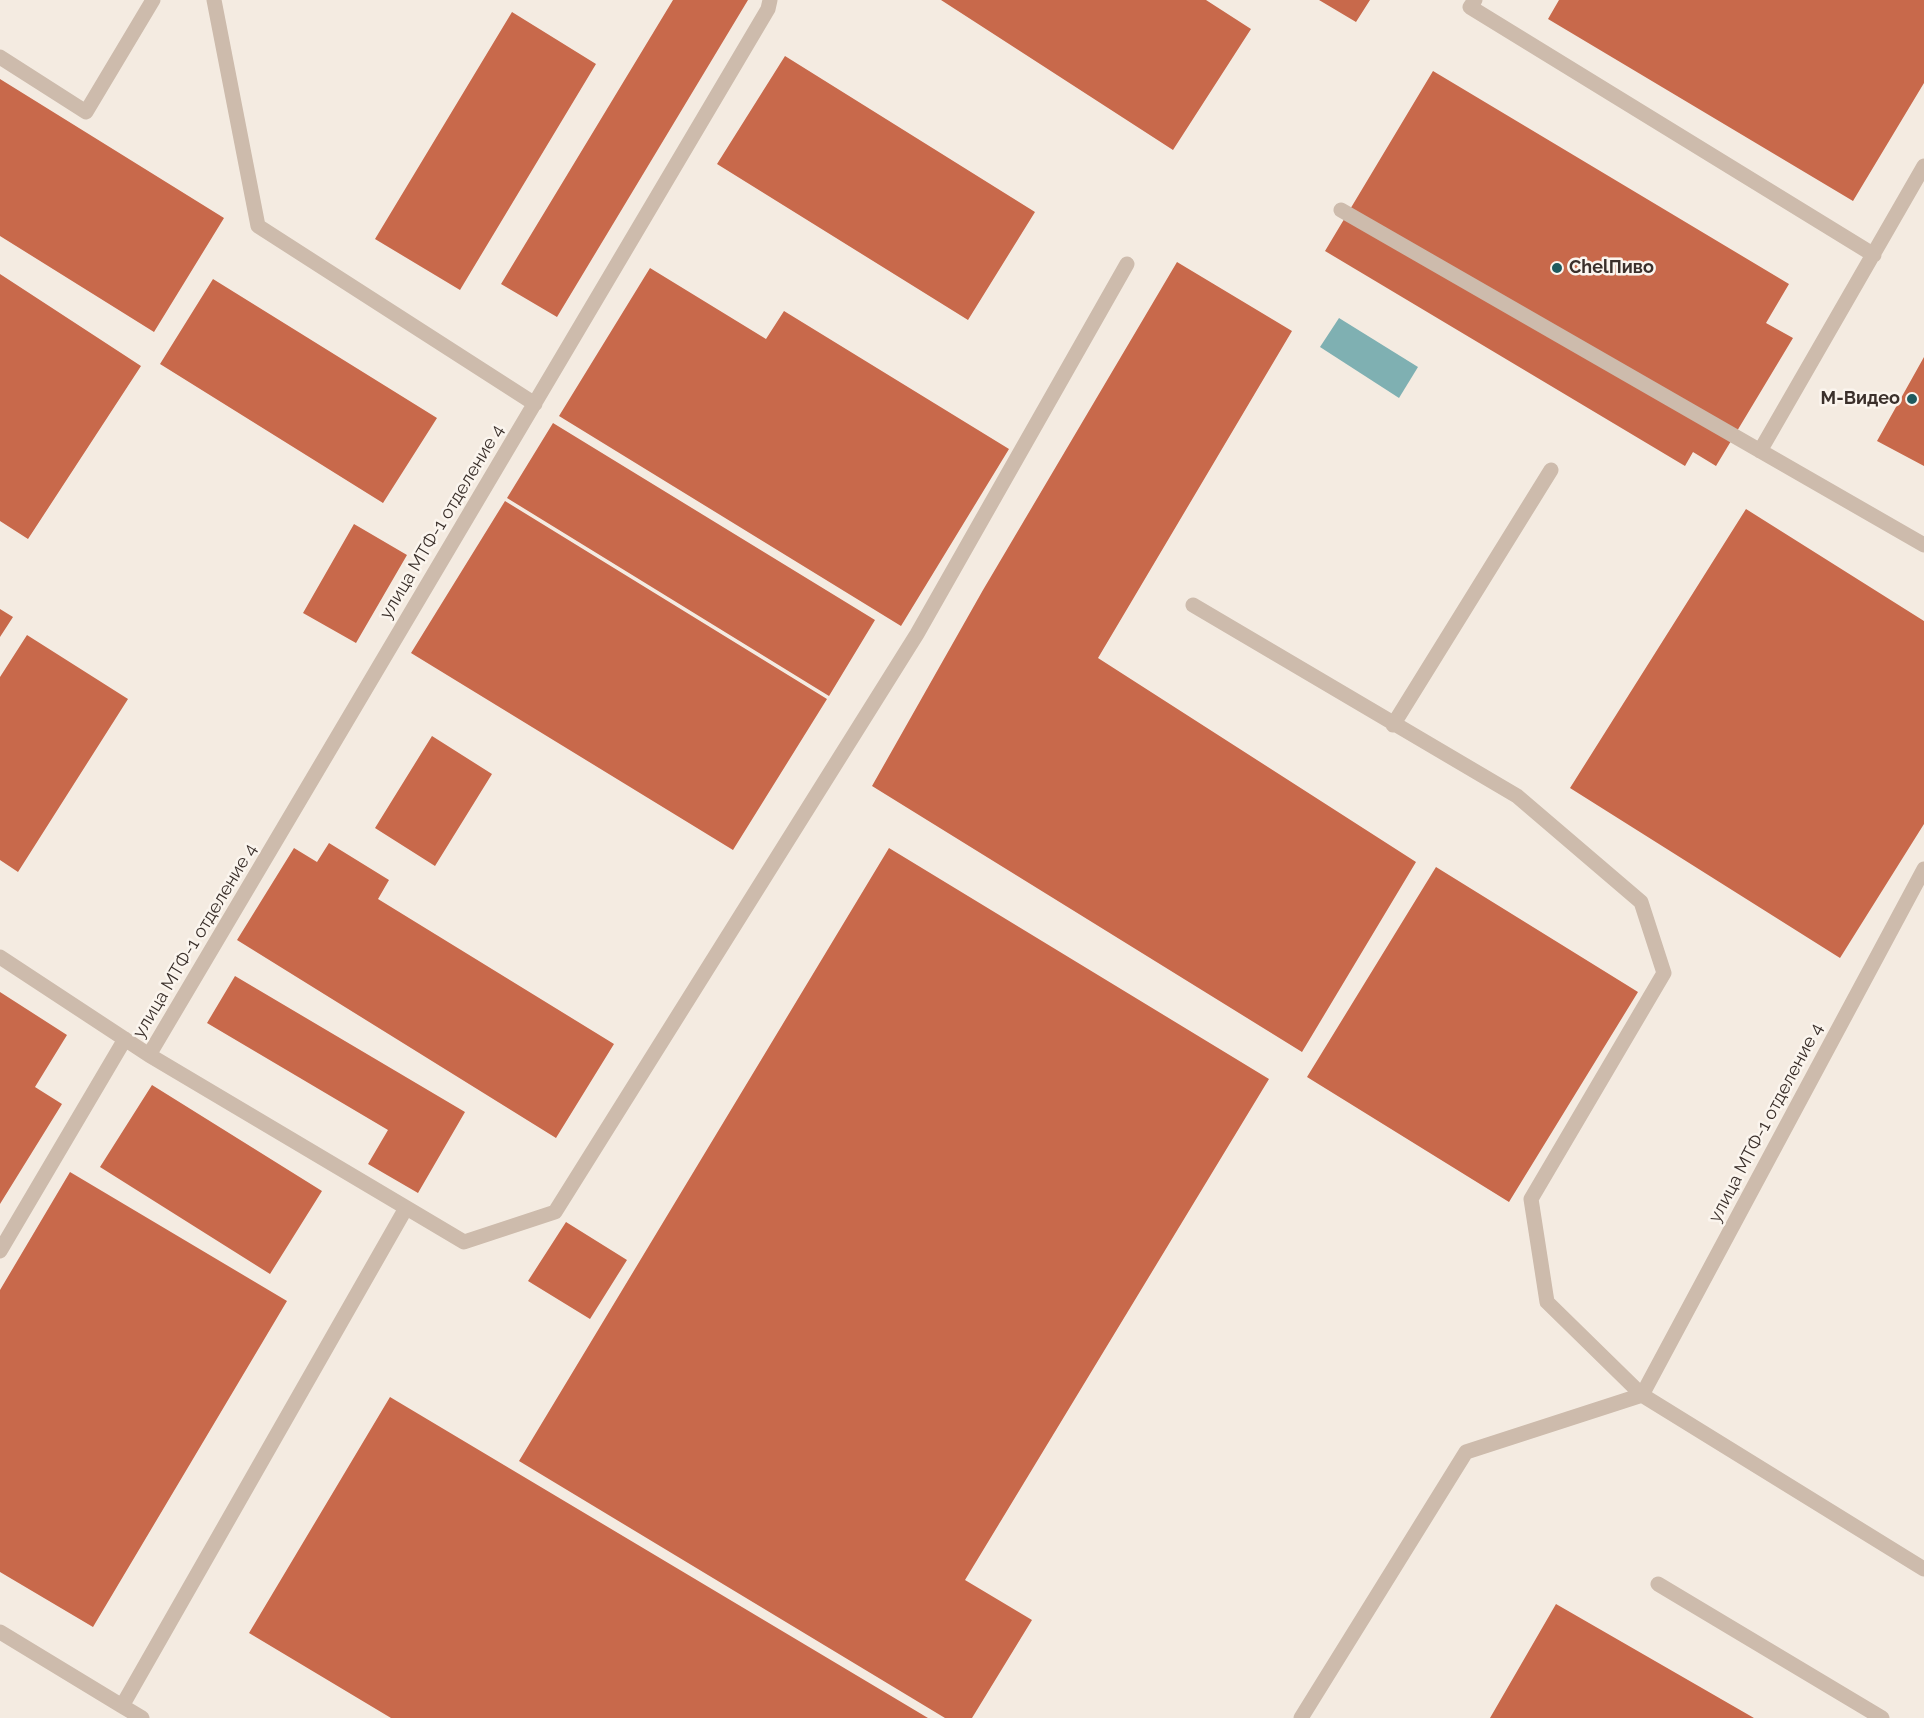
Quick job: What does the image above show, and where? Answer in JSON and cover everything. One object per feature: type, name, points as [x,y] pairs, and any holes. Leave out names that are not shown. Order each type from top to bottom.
[{"type":"street","points":[[0,57],[86,112],[153,0]]},
{"type":"street","points":[[213,0],[258,226],[535,404]]},
{"type":"street","points":[[1474,0],[1470,7],[1874,255]]},
{"type":"street","name":"улица МТФ-1 отделение 4","points":[[149,1055],[769,5]]},
{"type":"street","points":[[1760,451],[1924,166]]},
{"type":"street","points":[[1341,210],[1924,544]]},
{"type":"street","points":[[0,957],[149,1055],[464,1242],[555,1212],[917,634],[1127,264]]},
{"type":"street","points":[[1393,725],[1551,470]]},
{"type":"street","points":[[1193,605],[1516,796],[1641,902],[1664,973],[1530,1199],[1547,1302],[1642,1395],[1924,1569]]},
{"type":"street","name":"улица МТФ-1 отделение 4","points":[[1642,1395],[1924,869]]},
{"type":"street","name":"улица МТФ-1 отделение 4","points":[[0,1251],[125,1039]]},
{"type":"street","points":[[122,1706],[406,1208]]},
{"type":"street","points":[[1301,1718],[1466,1452],[1642,1395]]},
{"type":"street","points":[[1658,1584],[1882,1718]]},
{"type":"street","points":[[0,1632],[142,1718]]},
{"type":"water","points":[[1339,318],[1418,367],[1399,398],[1320,347]]},
{"type":"building","points":[[673,0],[748,0],[557,317],[501,284]]},
{"type":"building","points":[[941,0],[1206,0],[1251,29],[1173,150]]},
{"type":"building","points":[[1319,0],[1370,0],[1356,22]]},
{"type":"building","points":[[1559,0],[1924,0],[1924,83],[1853,201],[1548,19]]},
{"type":"building","points":[[512,12],[596,64],[460,290],[375,239]]},
{"type":"building","points":[[785,56],[1035,212],[968,320],[717,164]]},
{"type":"building","name":"ChelПиво","points":[[1433,71],[1789,284],[1766,323],[1793,338],[1716,466],[1693,452],[1685,466],[1325,251]]},
{"type":"building","points":[[0,79],[224,218],[154,332],[0,236]]},
{"type":"building","points":[[1177,262],[1292,331],[1098,658],[1416,862],[1302,1052],[872,786],[983,590]]},
{"type":"building","points":[[650,268],[766,339],[784,311],[1009,449],[901,626],[559,416]]},
{"type":"building","points":[[0,274],[141,366],[28,539],[0,521]]},
{"type":"building","points":[[213,279],[437,418],[383,503],[160,364]]},
{"type":"building","name":"М-Видео","points":[[1924,357],[1924,466],[1877,441]]},
{"type":"building","points":[[553,423],[875,620],[829,696],[507,498]]},
{"type":"building","points":[[505,501],[827,699],[733,850],[411,653]]},
{"type":"building","points":[[1746,509],[1924,621],[1924,824],[1840,958],[1570,788]]},
{"type":"building","points":[[354,524],[407,555],[356,643],[303,613]]},
{"type":"building","points":[[0,609],[13,617],[0,637]]},
{"type":"building","points":[[27,635],[128,699],[18,872],[0,860],[0,677]]},
{"type":"building","points":[[432,736],[492,774],[435,866],[375,828]]},
{"type":"building","points":[[329,843],[389,880],[378,899],[614,1044],[556,1138],[237,940],[294,848],[317,862]]},
{"type":"building","points":[[889,848],[1269,1079],[965,1580],[1032,1620],[972,1718],[945,1718],[519,1461]]},
{"type":"building","points":[[1436,867],[1638,992],[1509,1202],[1307,1077]]},
{"type":"building","points":[[235,976],[465,1112],[418,1193],[368,1164],[388,1130],[207,1023]]},
{"type":"building","points":[[0,992],[67,1035],[35,1087],[62,1104],[0,1204]]},
{"type":"building","points":[[152,1085],[322,1191],[270,1274],[100,1167]]},
{"type":"building","points":[[70,1172],[287,1301],[93,1627],[0,1572],[0,1290]]},
{"type":"building","points":[[566,1222],[627,1260],[590,1319],[528,1281]]},
{"type":"building","points":[[390,1397],[928,1718],[391,1718],[249,1633]]},
{"type":"building","points":[[1556,1604],[1754,1718],[1490,1718]]},
{"type":"place","name":"ChelПиво","points":[[1557,268]]},
{"type":"place","name":"М-Видео","points":[[1912,399]]}]
